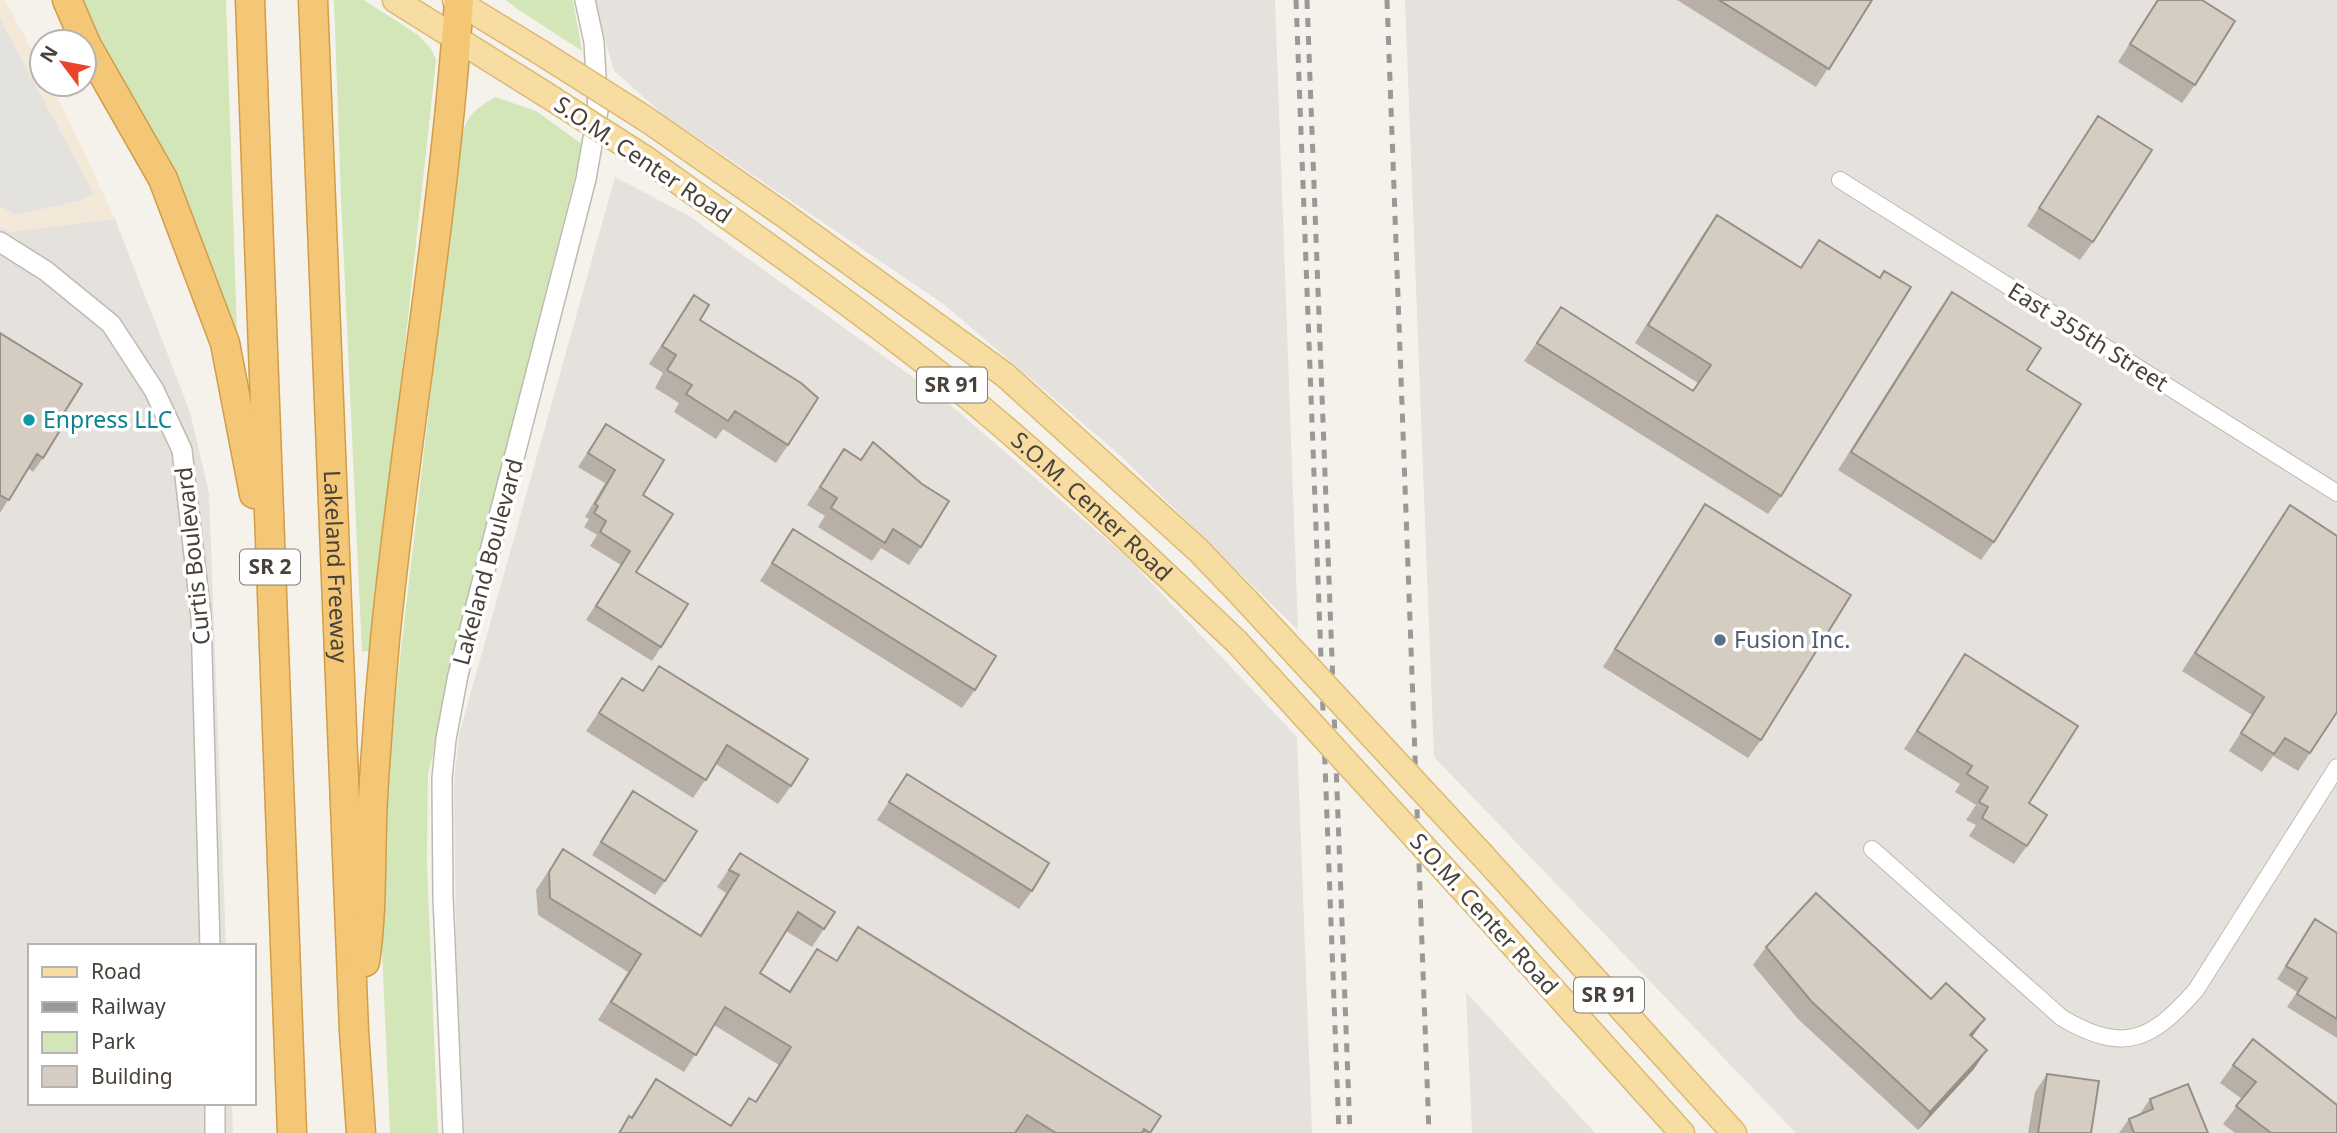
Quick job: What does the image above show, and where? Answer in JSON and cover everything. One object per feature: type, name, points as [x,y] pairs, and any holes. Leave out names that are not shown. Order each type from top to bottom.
[{"type":"highway","points":[[67,0],[87,46],[163,179],[225,343],[271,587]]},
{"type":"highway","name":"SR 2","points":[[250,0],[292,1133]]},
{"type":"highway","name":"Lakeland Freeway","points":[[313,0],[354,1031],[362,1133]]},
{"type":"highway","points":[[354,1031],[369,933],[373,798],[385,640],[457,41],[457,1]]},
{"type":"main road","name":"S.O.M. Center Road","points":[[457,1],[646,119],[1005,375],[1198,550],[1484,857],[1734,1133]]},
{"type":"main road","name":"S.O.M. Center Road","points":[[400,3],[645,158],[795,264],[933,369],[1037,456],[1236,641],[1682,1133]]},
{"type":"street","name":"Lakeland Boulevard","points":[[453,1133],[442,887],[442,778],[446,739],[458,675],[586,179],[598,110],[594,42],[585,0]]},
{"type":"street","name":"East 355th Street","points":[[1840,180],[2337,493]]},
{"type":"street","name":"Curtis Boulevard","points":[[0,242],[46,271],[111,324],[154,390],[182,450],[201,616],[210,944]]},
{"type":"street","points":[[1872,849],[2062,1018],[2088,1033],[2118,1039],[2145,1034],[2171,1018],[2196,990],[2337,767]]},
{"type":"street","points":[[215,1105],[215,1133]]},
{"type":"shaded area","points":[[0,0],[5,0],[28,43],[28,98],[58,98],[115,219],[10,232],[0,225]]},
{"type":"shaded area","points":[[594,0],[1275,0],[1298,630],[1121,456],[945,305],[664,115],[614,71]]},
{"type":"shaded area","points":[[1405,0],[2337,0],[2337,1133],[1796,1133],[1434,757]]},
{"type":"shaded area","points":[[0,18],[28,72],[28,98],[42,98],[94,194],[78,201],[15,215],[0,206]]},
{"type":"shaded area","points":[[615,177],[689,216],[947,402],[1129,559],[1297,737],[1312,1133],[464,1133],[456,943],[454,783],[459,735]]},
{"type":"shaded area","points":[[115,219],[190,412],[209,493],[226,944],[28,944],[28,1105],[232,1105],[233,1133],[0,1133],[0,226],[10,232]]},
{"type":"shaded area","points":[[1466,992],[1595,1133],[1472,1133]]},
{"type":"green space","points":[[75,0],[226,0],[238,364],[98,51],[98,28],[88,28]]},
{"type":"green space","points":[[334,0],[364,0],[418,35],[431,49],[436,60],[378,594],[370,650],[362,652],[341,198]]},
{"type":"green space","points":[[506,0],[573,0],[582,51],[516,8]]},
{"type":"green space","points":[[495,97],[536,111],[583,145],[476,566],[428,775],[427,864],[438,1133],[390,1133],[381,926],[391,737],[459,149],[463,130],[470,117]]},
{"type":"building","points":[[1719,0],[1872,0],[1829,69]]},
{"type":"building","points":[[2158,0],[2202,0],[2235,21],[2195,85],[2130,44]]},
{"type":"building","points":[[2098,116],[2152,150],[2093,242],[2039,208]]},
{"type":"building","points":[[1717,215],[1801,268],[1819,240],[1880,278],[1884,271],[1911,287],[1781,496],[1537,343],[1561,307],[1693,391],[1711,365],[1648,325]]},
{"type":"building","points":[[1952,292],[2041,348],[2027,370],[2081,404],[1994,542],[1851,452]]},
{"type":"building","points":[[694,295],[709,305],[700,320],[801,383],[818,398],[788,445],[735,411],[728,421],[686,394],[692,385],[667,370],[676,355],[662,346]]},
{"type":"building","name":"Enpress LLC","points":[[0,333],[82,384],[54,429],[59,432],[43,458],[37,454],[9,500],[0,495]]},
{"type":"building","points":[[606,424],[664,460],[643,495],[673,514],[636,572],[688,604],[661,647],[596,606],[630,551],[600,532],[606,521],[594,513],[598,506],[595,504],[615,470],[588,453]]},
{"type":"building","points":[[873,442],[922,484],[949,501],[921,547],[893,529],[885,543],[831,508],[837,498],[820,487],[844,449],[861,460]]},
{"type":"building","name":"Fusion Inc.","points":[[1705,504],[1851,595],[1761,740],[1615,649]]},
{"type":"building","points":[[2290,505],[2337,536],[2337,712],[2310,753],[2285,738],[2274,754],[2241,733],[2264,697],[2195,653]]},
{"type":"building","points":[[793,529],[996,656],[975,690],[772,563]]},
{"type":"building","points":[[1965,654],[2078,726],[2029,803],[2047,815],[2027,846],[1982,818],[1988,807],[1979,802],[1988,787],[1967,774],[1972,766],[1917,731]]},
{"type":"building","points":[[659,666],[808,759],[791,786],[727,745],[706,780],[599,713],[622,678],[643,691]]},
{"type":"building","points":[[907,774],[1049,863],[1032,891],[889,802]]},
{"type":"building","points":[[633,791],[697,831],[665,881],[601,842]]},
{"type":"building","points":[[563,849],[701,936],[739,875],[729,870],[740,853],[835,912],[824,929],[798,912],[760,973],[790,992],[817,949],[837,961],[858,927],[1161,1116],[1150,1133],[1144,1129],[1142,1133],[1056,1133],[1027,1115],[1015,1133],[621,1133],[629,1116],[632,1118],[656,1079],[731,1126],[749,1098],[756,1102],[791,1047],[725,1007],[696,1055],[611,1002],[641,954],[550,898],[549,872]]},
{"type":"building","points":[[1816,893],[1931,999],[1946,983],[1985,1019],[1970,1035],[1987,1050],[1930,1112],[1811,1001],[1766,947]]},
{"type":"building","points":[[2315,919],[2337,933],[2337,1019],[2297,994],[2307,978],[2286,966]]},
{"type":"building","points":[[2253,1039],[2337,1105],[2337,1133],[2271,1133],[2236,1106],[2256,1082],[2233,1065]]},
{"type":"building","points":[[2047,1074],[2099,1081],[2091,1133],[2038,1133]]},
{"type":"building","points":[[2188,1084],[2208,1133],[2134,1133],[2129,1119],[2153,1109],[2150,1099]]},
{"type":"railway","points":[[1296,0],[1339,1133]]},
{"type":"railway","points":[[1307,0],[1350,1133]]},
{"type":"railway","points":[[1387,0],[1429,1133]]},
{"type":"place","name":"Enpress LLC","points":[[29,420]]},
{"type":"place","name":"Fusion Inc.","points":[[1720,640]]}]
